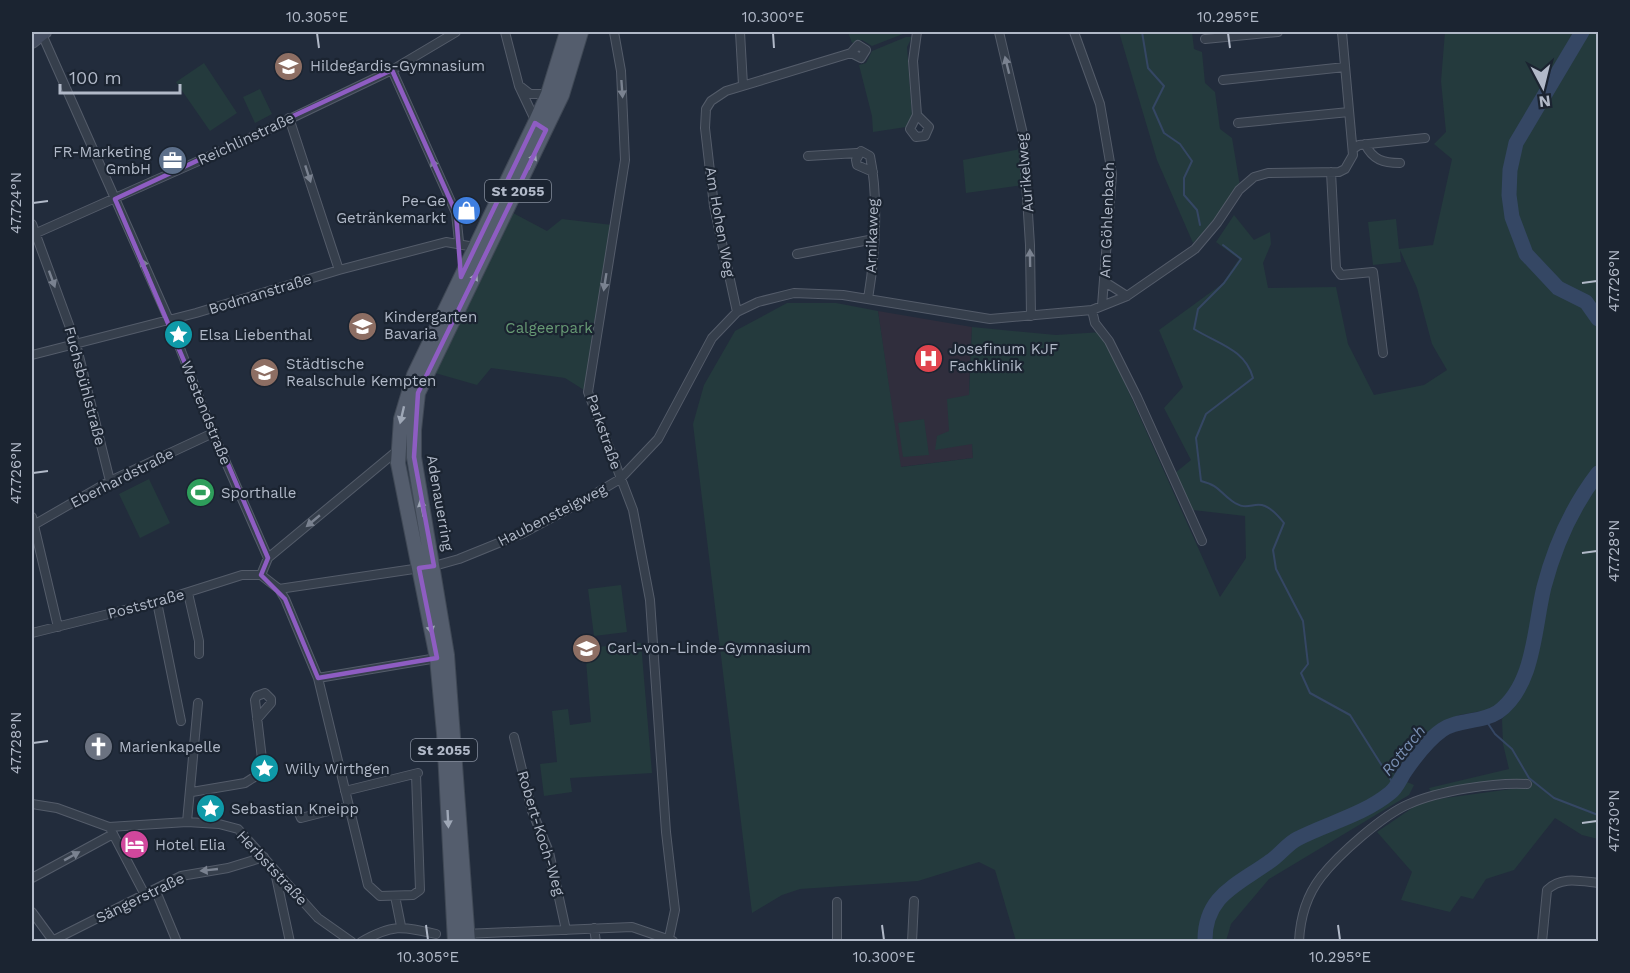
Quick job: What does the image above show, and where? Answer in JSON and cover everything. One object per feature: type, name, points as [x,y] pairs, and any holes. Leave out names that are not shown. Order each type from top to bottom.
[{"type":"main road","name":"Adenauerring","points":[[461,938],[436,658],[398,450],[401,419],[411,384],[482,249],[528,137],[540,126],[567,32]]},
{"type":"main road","name":"Adenauerring","points":[[461,938],[448,666],[434,566],[414,457],[418,393],[540,126],[562,95],[581,32]]},
{"type":"street","points":[[32,42],[43,32]]},
{"type":"street","name":"Westendstraße","points":[[43,32],[169,320],[213,433],[268,558]]},
{"type":"street","name":"Reichlinstraße","points":[[33,235],[392,70],[456,32]]},
{"type":"street","points":[[506,32],[526,106],[528,137]]},
{"type":"street","name":"Parkstraße","points":[[614,32],[621,71],[625,160],[588,392],[633,510],[650,600],[666,832],[675,910],[671,940]]},
{"type":"street","points":[[740,32],[742,85]]},
{"type":"street","points":[[917,32],[913,61],[918,115]]},
{"type":"street","name":"Aurikelweg","points":[[999,32],[1023,134],[1030,246],[1031,316]]},
{"type":"street","name":"Am Göhlenbach","points":[[1074,32],[1100,104],[1110,160],[1102,306]]},
{"type":"street","points":[[1205,39],[1278,32]]},
{"type":"street","points":[[1342,32],[1353,152],[1345,169],[1331,172],[1336,267],[1341,275],[1346,276],[1372,273],[1383,353]]},
{"type":"street","name":"Am Hohen Weg","points":[[737,312],[714,206],[705,116],[711,101],[718,95],[742,85],[851,53]]},
{"type":"street","points":[[1223,80],[1345,67]]},
{"type":"street","points":[[392,70],[456,213],[459,242]]},
{"type":"street","points":[[519,86],[530,94],[548,94]]},
{"type":"street","points":[[526,106],[540,126]]},
{"type":"street","points":[[1238,123],[1349,112]]},
{"type":"street","points":[[290,118],[339,270]]},
{"type":"street","points":[[1353,152],[1365,144],[1425,138]]},
{"type":"street","points":[[1365,144],[1371,156],[1380,161],[1400,163]]},
{"type":"street","points":[[808,156],[865,152],[870,156],[873,172]]},
{"type":"street","points":[[857,153],[857,165],[873,172]]},
{"type":"street","name":"Arnikaweg","points":[[868,299],[874,262],[873,172]]},
{"type":"street","name":"Haubensteigweg","points":[[279,589],[434,566],[459,559],[523,533],[620,479],[658,439],[712,338],[737,312],[758,302],[794,293],[868,299],[990,319],[1092,310],[1126,296],[1195,249],[1217,223],[1239,190],[1254,177],[1268,173],[1331,172]]},
{"type":"street","name":"Fuchsbühlstraße","points":[[32,224],[33,235],[76,344],[110,481]]},
{"type":"street","points":[[797,254],[874,239]]},
{"type":"street","name":"Bodmanstraße","points":[[32,355],[169,320],[339,270],[446,242],[459,242],[482,249]]},
{"type":"street","points":[[1105,282],[1126,296]]},
{"type":"street","points":[[1092,310],[1095,323],[1109,341],[1137,397],[1202,541]]},
{"type":"street","name":"Eberhardstraße","points":[[32,523],[110,481],[213,433]]},
{"type":"street","points":[[345,791],[417,773],[422,881],[420,890],[413,895],[380,896],[368,885],[348,806],[318,678],[301,633],[279,589],[261,575],[268,558],[398,450]]},
{"type":"street","points":[[32,523],[58,627]]},
{"type":"street","name":"Poststraße","points":[[35,632],[157,602],[242,575],[261,575]]},
{"type":"street","points":[[188,592],[199,641],[199,654]]},
{"type":"street","points":[[157,602],[181,721]]},
{"type":"street","points":[[318,678],[436,658]]},
{"type":"street","points":[[187,822],[192,792],[198,703]]},
{"type":"street","points":[[192,792],[245,783],[258,774],[262,759],[257,719]]},
{"type":"street","name":"Robert-Koch-Weg","points":[[514,737],[532,811],[552,864],[566,930]]},
{"type":"street","points":[[1299,942],[1300,919],[1321,877],[1393,813],[1429,797],[1482,788],[1527,784]]},
{"type":"street","points":[[32,804],[57,808],[111,830],[144,893]]},
{"type":"street","points":[[298,812],[301,818],[348,806]]},
{"type":"street","name":"Herbststraße","points":[[32,878],[111,830],[187,822],[219,824],[238,829],[318,918],[352,942]]},
{"type":"street","name":"Sängerstraße","points":[[54,941],[144,893],[196,872],[228,868],[264,857]]},
{"type":"street","points":[[274,870],[290,942]]},
{"type":"street","points":[[1542,942],[1547,890],[1554,883],[1565,880],[1599,883]]},
{"type":"street","points":[[155,889],[177,942]]},
{"type":"street","points":[[395,897],[402,926]]},
{"type":"street","points":[[912,942],[914,901]]},
{"type":"street","points":[[837,902],[837,942]]},
{"type":"street","points":[[32,912],[54,941]]},
{"type":"street","points":[[361,942],[378,932],[402,926],[436,934]]},
{"type":"street","points":[[461,938],[632,927],[671,940]]},
{"type":"street","points":[[594,928],[596,942]]},
{"type":"highlighted area","points":[[392,70],[456,213],[461,277],[535,123],[546,130],[418,393],[414,457],[434,566],[419,568],[437,658],[318,678],[285,599],[261,575],[268,558],[115,199]]},
{"type":"shaded area","name":"Josefinum KJF Fachklinik","points":[[878,311],[972,327],[969,390],[973,458],[900,467]]},
{"type":"green space","points":[[848,32],[908,32],[872,46],[862,40],[852,43]]},
{"type":"green space","points":[[1119,32],[1192,32],[1194,49],[1202,52],[1205,83],[1215,92],[1220,129],[1232,138],[1240,186],[1219,216],[1193,243],[1157,160]]},
{"type":"green space","points":[[1445,32],[1598,32],[1598,839],[1582,835],[1555,818],[1514,870],[1486,879],[1473,899],[1461,896],[1450,912],[1401,900],[1412,872],[1377,832],[1415,806],[1438,799],[1526,787],[1519,779],[1432,794],[1429,788],[1509,769],[1503,744],[1502,719],[1517,701],[1506,701],[1493,709],[1459,715],[1425,737],[1396,769],[1391,787],[1407,782],[1414,785],[1409,795],[1269,879],[1231,924],[1226,941],[1016,941],[995,870],[979,862],[918,881],[800,889],[782,895],[752,913],[693,424],[704,385],[735,331],[787,303],[836,303],[878,311],[901,467],[973,458],[972,444],[935,450],[937,436],[949,431],[947,399],[969,395],[972,327],[1056,335],[1102,332],[1220,597],[1246,558],[1245,516],[1193,510],[1175,473],[1191,460],[1164,408],[1183,387],[1159,330],[1222,284],[1239,259],[1216,242],[1234,215],[1254,240],[1270,232],[1271,244],[1263,263],[1268,288],[1336,287],[1348,344],[1374,395],[1424,385],[1447,370],[1432,344],[1417,288],[1400,250],[1401,262],[1373,265],[1368,222],[1396,219],[1399,249],[1433,245],[1452,159],[1434,144],[1446,132],[1441,81]]},
{"type":"green space","points":[[906,37],[912,37],[907,47],[912,116],[906,127],[873,132],[872,116],[859,65],[866,63],[872,51]]},
{"type":"green space","points":[[204,63],[237,113],[210,131],[176,82]]},
{"type":"green space","points":[[260,89],[272,114],[255,123],[243,97]]},
{"type":"green space","points":[[1020,149],[1024,185],[966,193],[963,160]]},
{"type":"green space","name":"Calgeerpark","points":[[513,213],[547,231],[562,219],[612,225],[584,390],[565,378],[491,368],[477,385],[435,373]]},
{"type":"green space","points":[[924,419],[929,455],[903,457],[898,423]]},
{"type":"green space","points":[[149,479],[170,523],[140,538],[119,494]]},
{"type":"green space","points":[[621,585],[627,632],[594,636],[588,589]]},
{"type":"green space","points":[[641,643],[652,773],[570,778],[572,792],[544,796],[540,764],[557,762],[552,711],[568,709],[570,725],[591,722],[585,648]]},
{"type":"waterway","points":[[1142,32],[1148,68],[1164,86],[1153,108],[1164,133],[1180,144],[1192,161],[1184,178],[1184,195],[1197,210],[1200,225]]},
{"type":"waterway","name":"Rottach","points":[[1582,32],[1516,143],[1510,170],[1509,195],[1512,217],[1526,254],[1558,288],[1586,302],[1598,319]]},
{"type":"waterway","points":[[1223,245],[1241,259],[1224,283],[1198,309],[1194,329],[1230,348],[1244,360],[1253,378],[1206,414],[1196,438],[1201,481],[1215,487],[1239,505],[1267,507],[1284,523],[1273,550],[1276,569],[1303,621],[1308,664],[1301,673],[1310,693],[1350,715],[1396,788]]},
{"type":"waterway","name":"Rottach","points":[[1205,942],[1210,913],[1216,903],[1234,885],[1273,859],[1297,839],[1380,801],[1395,788],[1418,754],[1442,730],[1455,724],[1484,718],[1498,712],[1510,701],[1526,671],[1553,556],[1572,513],[1598,473]]},
{"type":"waterway","points":[[1485,719],[1495,734],[1512,749],[1529,778],[1554,798],[1598,815]]},
{"type":"place","name":"Hildegardis-Gymnasium","points":[[289,66]]},
{"type":"place","name":"FR-Marketing GmbH","points":[[172,161]]},
{"type":"place","name":"Pe-Ge Getränkemarkt","points":[[467,210]]},
{"type":"place","name":"Kindergarten Bavaria","points":[[363,326]]},
{"type":"place","name":"Elsa Liebenthal","points":[[178,335]]},
{"type":"place","name":"Josefinum KJF Fachklinik","points":[[928,358]]},
{"type":"place","name":"Städtische Realschule Kempten","points":[[265,373]]},
{"type":"place","name":"Sporthalle","points":[[200,493]]},
{"type":"place","name":"Carl-von-Linde-Gymnasium","points":[[586,648]]},
{"type":"place","name":"Marienkapelle","points":[[98,747]]},
{"type":"place","name":"Willy Wirthgen","points":[[264,769]]},
{"type":"place","name":"Sebastian Kneipp","points":[[210,809]]},
{"type":"place","name":"Hotel Elia","points":[[134,845]]}]
